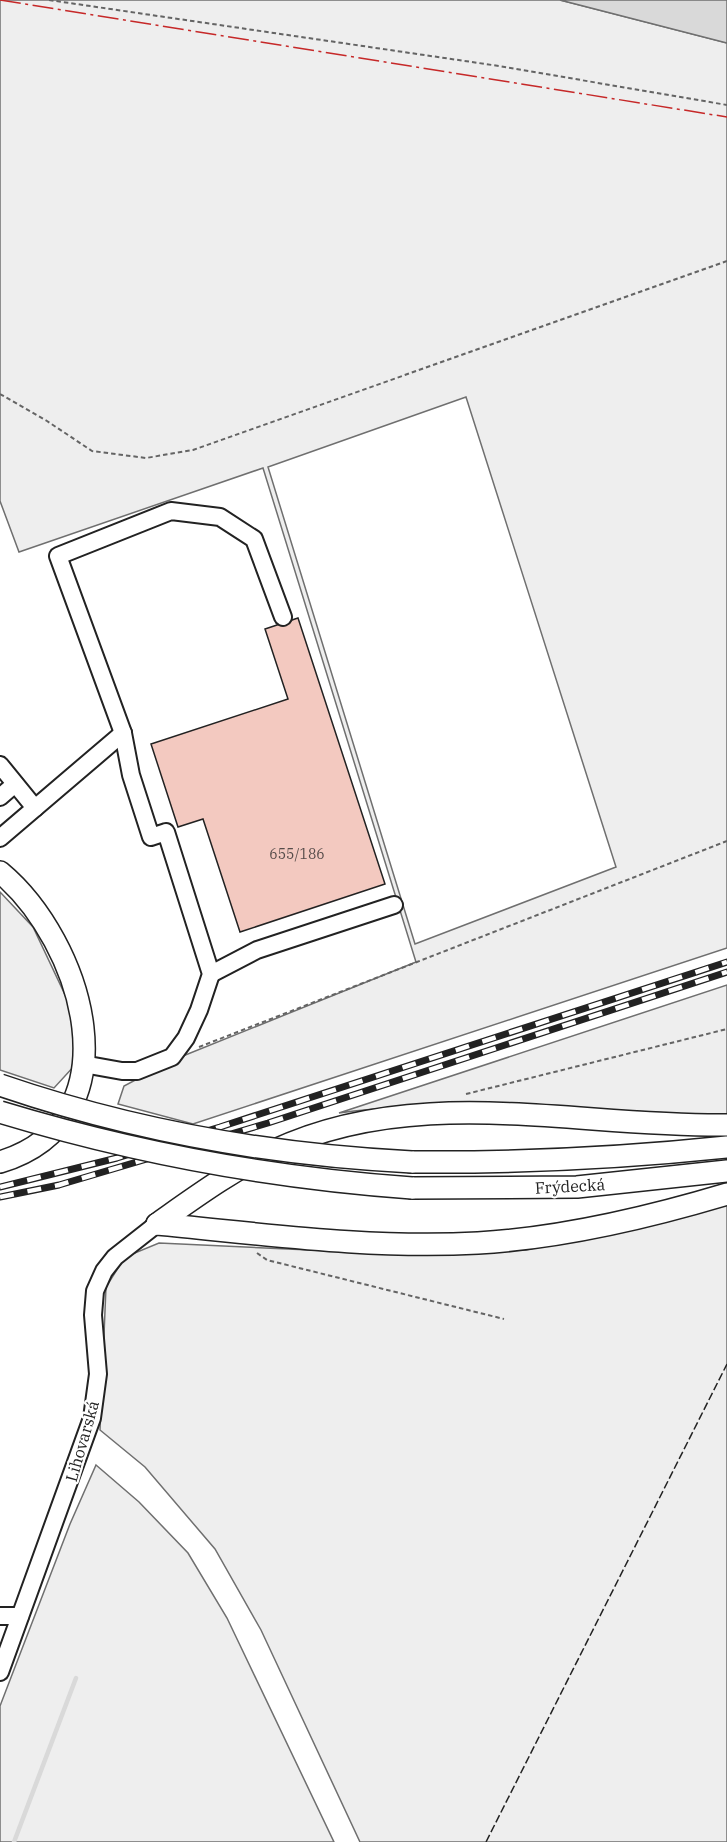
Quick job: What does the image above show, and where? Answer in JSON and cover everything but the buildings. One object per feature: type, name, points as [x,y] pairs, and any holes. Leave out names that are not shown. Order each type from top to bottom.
[{"type":"main road","points":[[0,872],[15,885],[40,917],[67,966],[82,1012],[83,1064],[73,1102],[55,1131],[31,1150],[0,1162]]},
{"type":"main road","name":"Frýdecká","points":[[0,1085],[119,1120],[226,1143],[298,1153],[412,1162],[506,1163],[638,1156],[727,1147]]},
{"type":"main road","points":[[157,1224],[229,1176],[281,1147],[346,1125],[433,1111],[727,1125]]},
{"type":"main road","name":"Frýdecká","points":[[0,1112],[90,1138],[224,1167],[315,1180],[411,1188],[577,1187],[727,1171]]},
{"type":"main road","points":[[157,1224],[341,1242],[478,1243],[566,1233],[727,1194]]},
{"type":"street","points":[[83,1064],[122,1071],[137,1071],[172,1057],[186,1038],[199,1010],[211,974],[166,832],[151,837],[131,775],[123,733],[58,556],[171,511],[220,517],[255,539],[283,617]]},
{"type":"street","points":[[0,838],[123,733]]},
{"type":"street","points":[[0,765],[35,808]]},
{"type":"street","points":[[0,796],[15,784]]},
{"type":"street","points":[[211,974],[257,950],[394,905]]},
{"type":"street","name":"Lihovarská","points":[[0,1672],[92,1419],[98,1374],[93,1315],[95,1291],[104,1271],[115,1257],[157,1224]]},
{"type":"street","points":[[0,1616],[20,1616]]},
{"type":"path","points":[[49,0],[532,71],[727,105]]},
{"type":"path","points":[[0,394],[47,421],[92,451],[146,458],[193,450],[727,261]]},
{"type":"path","points":[[172,1057],[727,841]]},
{"type":"path","points":[[433,1111],[459,1096],[727,1029]]},
{"type":"path","points":[[257,1253],[267,1260],[504,1319]]},
{"type":"shaded area","points":[[0,0],[560,0],[727,43],[727,948],[193,1124],[118,1104],[124,1086],[173,1060],[416,962],[263,468],[19,552],[0,501]],"holes":[[[466,397],[616,867],[415,944],[268,467]]]},
{"type":"shaded area","points":[[560,0],[727,0],[727,43]]},
{"type":"shaded area","points":[[0,892],[33,927],[76,1018],[76,1064],[54,1088],[0,1070]]},
{"type":"shaded area","points":[[727,985],[727,1116],[484,1105],[387,1108],[339,1113]]},
{"type":"shaded area","points":[[727,1203],[727,1842],[360,1842],[261,1630],[215,1549],[145,1467],[100,1430],[106,1287],[125,1257],[159,1243],[376,1253],[526,1250]]},
{"type":"shaded area","points":[[96,1465],[139,1502],[188,1553],[227,1618],[334,1842],[0,1842],[0,1706],[70,1524]]},
{"type":"waterway","points":[[14,1842],[76,1678]]},
{"type":"railway","points":[[0,1187],[117,1158],[220,1127],[727,962]]},
{"type":"railway","points":[[0,1197],[59,1185],[268,1123],[727,972]]},
{"type":"fence","points":[[486,1842],[727,1364]]},
{"type":"power","points":[[0,0],[727,117]]}]
